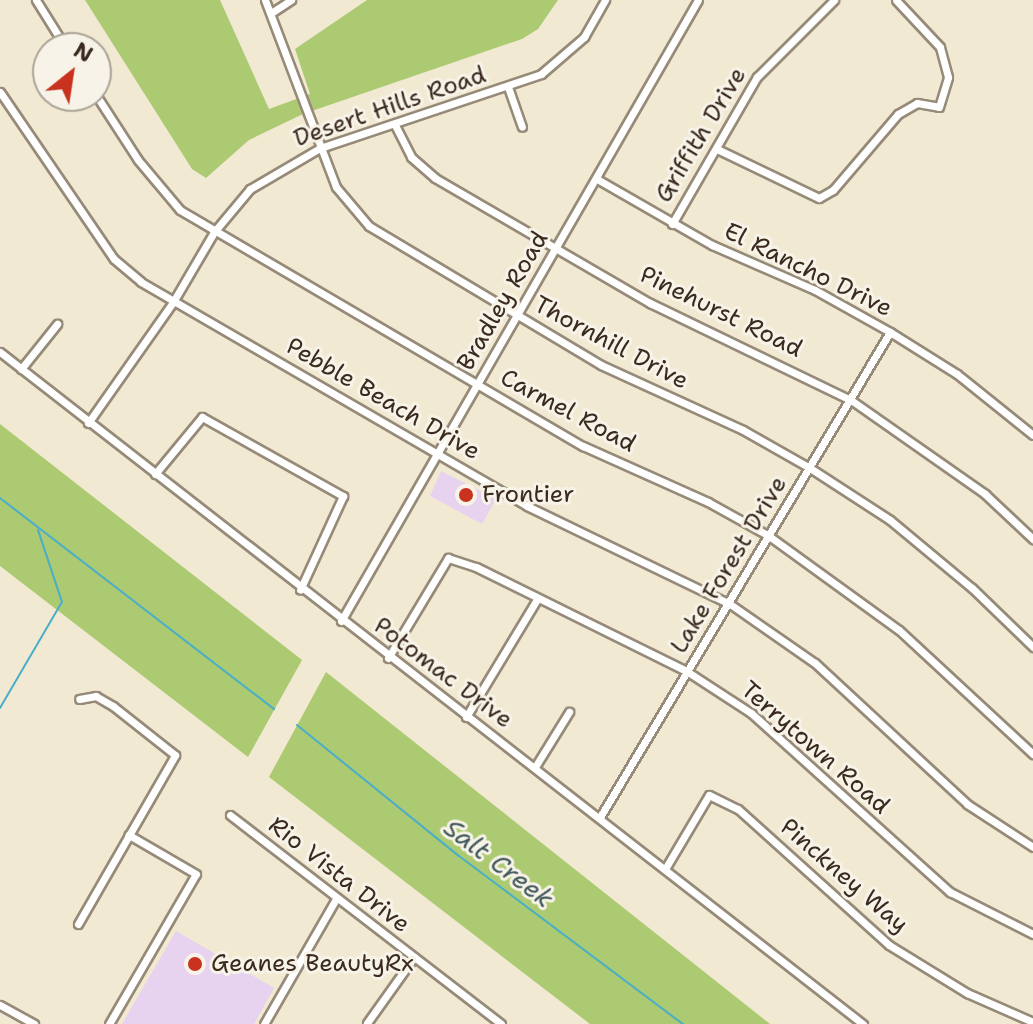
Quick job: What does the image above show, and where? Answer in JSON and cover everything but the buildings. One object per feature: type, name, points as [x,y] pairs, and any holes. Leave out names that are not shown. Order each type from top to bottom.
[{"type":"street","points":[[36,0],[56,32]]},
{"type":"street","name":"Thornhill Drive","points":[[265,0],[336,187],[369,226],[601,365],[743,430],[810,468],[890,520],[1033,647]]},
{"type":"street","points":[[271,13],[291,0]]},
{"type":"street","name":"Desert Hills Road","points":[[88,423],[173,302],[214,232],[250,189],[320,148],[508,87],[564,58],[584,37],[605,0]]},
{"type":"street","name":"Bradley Road","points":[[341,621],[698,0]]},
{"type":"street","name":"Griffith Drive","points":[[672,224],[757,77],[834,0]]},
{"type":"street","points":[[717,149],[819,198],[833,190],[898,114],[917,103],[939,107],[948,77],[940,47],[896,0]]},
{"type":"street","points":[[508,87],[522,127]]},
{"type":"street","name":"Pebble Beach Drive","points":[[0,92],[114,259],[173,302],[527,506],[730,604],[815,663],[967,804],[1033,847]]},
{"type":"street","name":"Carmel Road","points":[[107,112],[138,160],[180,210],[583,446],[708,502],[769,536],[899,630],[1033,754]]},
{"type":"street","name":"Pinehurst Road","points":[[395,125],[422,169],[650,303],[851,400],[985,494],[1033,539]]},
{"type":"street","name":"El Rancho Drive","points":[[597,179],[672,224],[815,290],[890,332],[957,374],[1033,435]]},
{"type":"street","points":[[21,369],[57,324]]},
{"type":"street","name":"Lake Forest Drive","points":[[600,817],[890,332]]},
{"type":"street","name":"Potomac Drive","points":[[0,352],[300,590],[600,817],[863,1024]]},
{"type":"street","points":[[155,474],[202,417],[343,496],[300,590]]},
{"type":"street","name":"Terrytown Road","points":[[388,658],[448,558],[476,567],[536,601],[688,672],[775,734],[950,892],[1033,934]]},
{"type":"street","points":[[466,717],[536,601]]},
{"type":"street","points":[[78,924],[175,755],[105,701],[89,695],[79,699]]},
{"type":"street","points":[[535,767],[569,712]]},
{"type":"street","name":"Pinckney Way","points":[[665,869],[709,795],[738,809],[889,945],[967,993],[1033,1022]]},
{"type":"street","name":"Rio Vista Drive","points":[[230,815],[501,1024]]},
{"type":"street","points":[[109,1024],[196,874],[129,835]]},
{"type":"street","points":[[264,1024],[336,899]]},
{"type":"street","points":[[367,1023],[414,957]]},
{"type":"street","points":[[0,1005],[34,1024]]},
{"type":"street","points":[[482,1024],[490,1016]]},
{"type":"shaded area","points":[[441,471],[496,499],[482,524],[430,496]]},
{"type":"shaded area","points":[[176,931],[274,988],[254,1024],[122,1024]]},
{"type":"green space","points":[[85,0],[220,0],[269,109],[310,94],[295,49],[367,0],[558,0],[538,29],[522,39],[303,114],[249,140],[206,178],[192,169],[112,43],[112,32],[105,32]]},
{"type":"green space","points":[[0,424],[302,660],[248,757],[0,566]]},
{"type":"green space","points":[[326,672],[770,1024],[590,1024],[269,777]]},
{"type":"waterway","name":"Salt Creek","points":[[0,498],[274,709]]},
{"type":"waterway","points":[[0,708],[62,602],[38,530]]},
{"type":"waterway","name":"Salt Creek","points":[[297,725],[459,856],[683,1024]]},
{"type":"place","name":"Frontier","points":[[466,495]]},
{"type":"place","name":"Geanes BeautyRx","points":[[195,964]]}]
